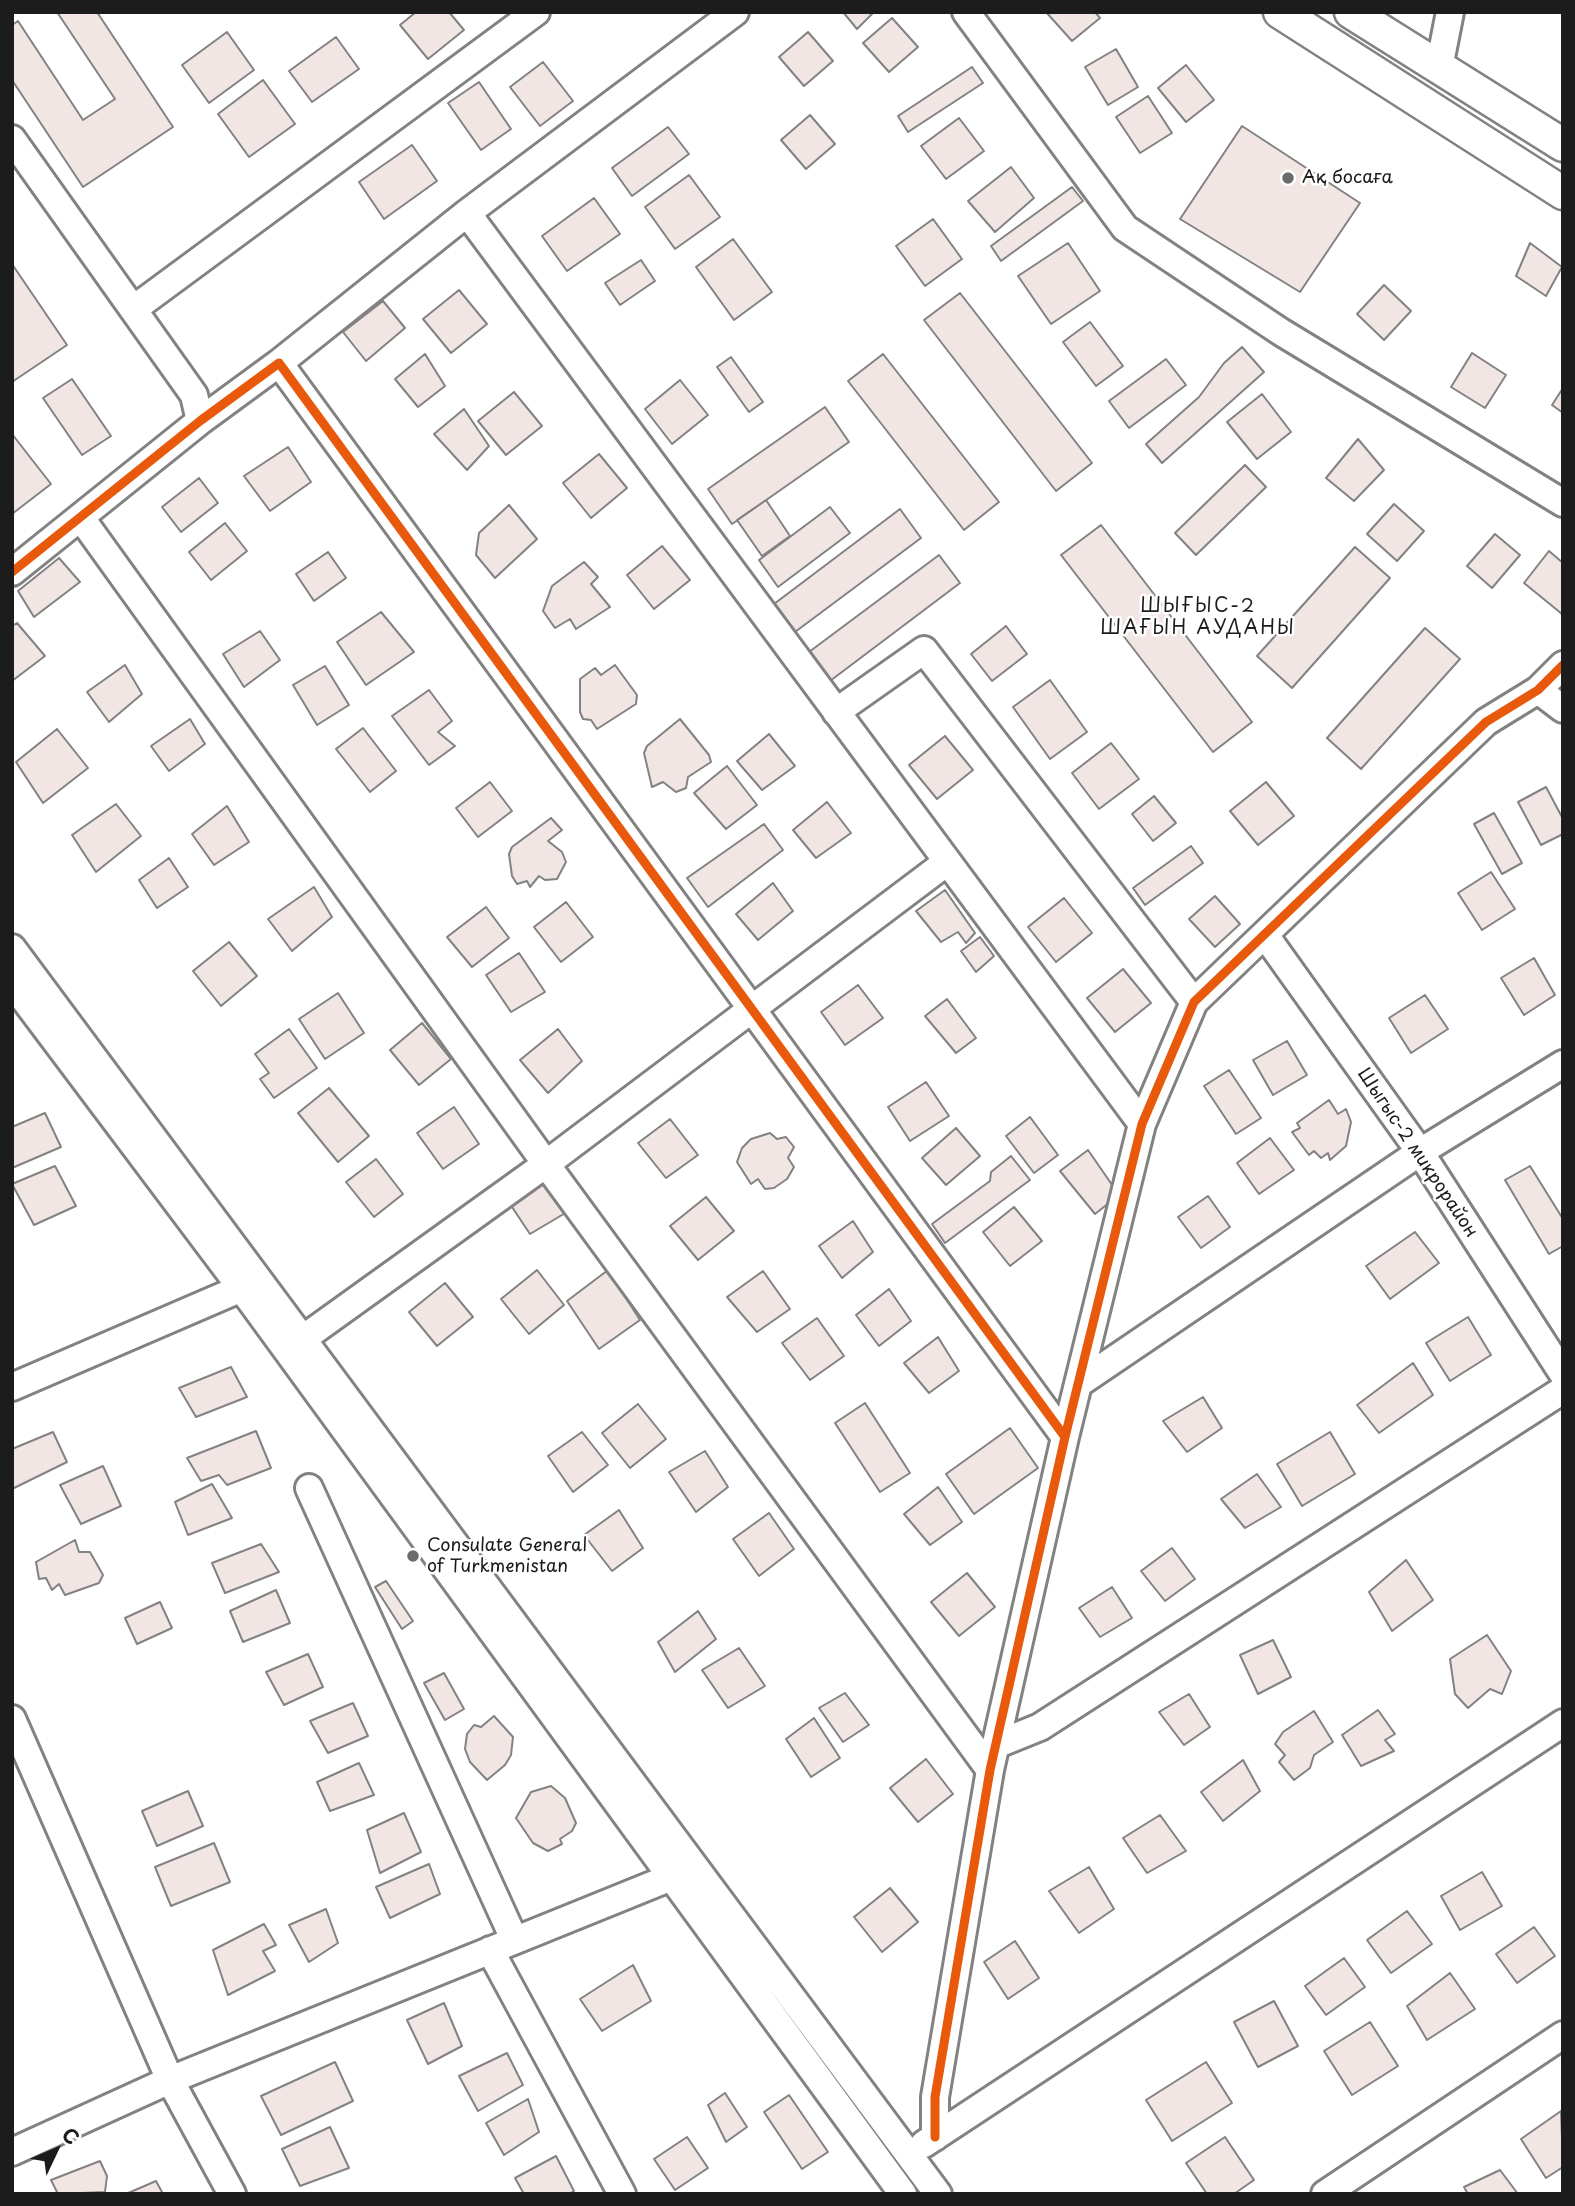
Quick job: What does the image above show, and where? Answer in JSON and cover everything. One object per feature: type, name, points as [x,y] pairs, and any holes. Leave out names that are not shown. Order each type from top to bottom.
[{"type":"main road","points":[[1280,12],[1563,193]]},
{"type":"main road","points":[[1351,12],[1563,145]]},
{"type":"street","points":[[135,308],[536,12]]},
{"type":"street","points":[[12,572],[467,213],[735,12]]},
{"type":"street","points":[[966,12],[1125,228],[1281,332],[1563,503]]},
{"type":"street","points":[[1439,68],[1450,12]]},
{"type":"street","points":[[12,139],[135,308],[194,395],[200,421]]},
{"type":"street","points":[[467,213],[1142,1124]]},
{"type":"street","points":[[279,363],[1040,1399],[1065,1437]]},
{"type":"street","points":[[81,519],[546,1164],[990,1770]]},
{"type":"street","points":[[836,712],[924,650],[1194,1002]]},
{"type":"street","points":[[935,2137],[934,2097],[990,1770],[1065,1437],[1142,1124],[1194,1002],[1486,722],[1538,690],[1563,665]]},
{"type":"street","points":[[1538,690],[1563,709]]},
{"type":"street","points":[[295,1344],[546,1164],[752,1006],[947,862]]},
{"type":"street","name":"Шыгыс-2 микрорайон","points":[[1265,935],[1420,1152],[1563,1374]]},
{"type":"street","points":[[12,948],[295,1344],[685,1872],[938,2194]]},
{"type":"street","points":[[12,983],[252,1284]]},
{"type":"street","points":[[1078,1384],[1420,1152],[1563,1064]]},
{"type":"street","points":[[12,1387],[252,1284]]},
{"type":"street","points":[[998,1744],[1040,1727],[1563,1390]]},
{"type":"street","points":[[309,1488],[514,1939]]},
{"type":"street","points":[[12,1719],[170,2080],[232,2194]]},
{"type":"street","points":[[886,2171],[1563,1723]]},
{"type":"street","points":[[12,2152],[170,2080],[685,1872]]},
{"type":"street","points":[[685,1872],[903,2194]]},
{"type":"street","points":[[490,1950],[622,2194]]},
{"type":"street","points":[[1325,2194],[1563,2035]]},
{"type":"building","points":[[57,12],[97,12],[173,127],[83,187],[12,80],[12,25],[18,21],[83,120],[115,99]]},
{"type":"building","points":[[416,12],[449,12],[464,30],[428,59],[400,25]]},
{"type":"building","points":[[843,12],[874,12],[857,29]]},
{"type":"building","points":[[1046,12],[1095,12],[1100,18],[1072,41]]},
{"type":"building","points":[[892,18],[918,47],[889,72],[863,43]]},
{"type":"building","points":[[227,32],[254,70],[209,103],[182,65]]},
{"type":"building","points":[[808,32],[833,61],[804,86],[779,57]]},
{"type":"building","points":[[336,37],[359,69],[312,102],[289,71]]},
{"type":"building","points":[[1116,49],[1138,87],[1108,105],[1085,67]]},
{"type":"building","points":[[543,62],[573,101],[540,126],[510,87]]},
{"type":"building","points":[[1186,65],[1214,100],[1186,122],[1158,88]]},
{"type":"building","points":[[972,67],[983,83],[908,132],[898,116]]},
{"type":"building","points":[[263,80],[295,124],[249,157],[218,114]]},
{"type":"building","points":[[479,82],[511,129],[481,150],[448,103]]},
{"type":"building","points":[[1148,96],[1172,133],[1140,153],[1116,117]]},
{"type":"building","points":[[810,115],[835,144],[806,169],[781,140]]},
{"type":"building","points":[[959,118],[984,151],[946,179],[921,146]]},
{"type":"building","points":[[1242,126],[1360,203],[1300,292],[1180,219]]},
{"type":"building","points":[[668,127],[689,154],[632,196],[612,168]]},
{"type":"building","points":[[412,145],[437,181],[384,219],[359,182]]},
{"type":"building","points":[[1011,167],[1034,198],[995,232],[968,201]]},
{"type":"building","points":[[689,175],[720,217],[675,249],[645,207]]},
{"type":"building","points":[[1072,187],[1083,201],[1001,261],[991,246]]},
{"type":"building","points":[[594,198],[620,234],[567,271],[542,236]]},
{"type":"building","points":[[933,219],[962,259],[925,286],[896,246]]},
{"type":"building","points":[[733,239],[772,292],[734,320],[696,267]]},
{"type":"building","points":[[1068,243],[1100,291],[1051,324],[1018,276]]},
{"type":"building","points":[[1530,243],[1562,267],[1546,296],[1516,276]]},
{"type":"building","points":[[641,260],[655,281],[620,305],[605,283]]},
{"type":"building","points":[[12,264],[67,345],[12,382]]},
{"type":"building","points":[[1384,285],[1411,311],[1384,340],[1357,314]]},
{"type":"building","points":[[459,290],[487,324],[451,353],[423,319]]},
{"type":"building","points":[[960,293],[1092,463],[1056,491],[924,320]]},
{"type":"building","points":[[383,301],[405,328],[366,361],[343,332]]},
{"type":"building","points":[[1090,322],[1123,366],[1096,386],[1063,342]]},
{"type":"building","points":[[1242,347],[1264,372],[1162,463],[1146,444],[1199,397],[1224,363]]},
{"type":"building","points":[[1472,353],[1506,375],[1485,408],[1451,387]]},
{"type":"building","points":[[425,354],[445,386],[418,407],[395,379]]},
{"type":"building","points":[[883,354],[999,502],[964,530],[848,381]]},
{"type":"building","points":[[731,357],[763,402],[749,412],[717,367]]},
{"type":"building","points":[[1166,359],[1186,385],[1129,428],[1109,401]]},
{"type":"building","points":[[72,379],[111,436],[82,455],[43,398]]},
{"type":"building","points":[[680,380],[708,415],[672,444],[645,409]]},
{"type":"building","points":[[1563,388],[1563,413],[1552,405]]},
{"type":"building","points":[[514,392],[542,426],[506,455],[478,421]]},
{"type":"building","points":[[1262,394],[1291,432],[1257,459],[1227,422]]},
{"type":"building","points":[[825,407],[849,442],[732,524],[708,489]]},
{"type":"building","points":[[464,409],[489,446],[467,470],[434,434]]},
{"type":"building","points":[[12,434],[51,484],[12,514]]},
{"type":"building","points":[[1358,439],[1384,470],[1354,501],[1326,478]]},
{"type":"building","points":[[288,447],[311,482],[270,511],[244,476]]},
{"type":"building","points":[[599,454],[627,488],[591,518],[563,483]]},
{"type":"building","points":[[1245,465],[1266,487],[1196,555],[1175,533]]},
{"type":"building","points":[[199,478],[218,503],[181,532],[162,507]]},
{"type":"building","points":[[766,500],[790,536],[762,556],[737,520]]},
{"type":"building","points":[[1394,504],[1424,531],[1397,561],[1367,534]]},
{"type":"building","points":[[509,505],[537,539],[495,578],[476,555],[479,533]]},
{"type":"building","points":[[830,507],[850,533],[778,587],[759,560]]},
{"type":"building","points":[[900,509],[921,538],[791,635],[770,607]]},
{"type":"building","points":[[225,523],[247,551],[211,580],[189,552]]},
{"type":"building","points":[[1101,525],[1252,722],[1213,752],[1061,555]]},
{"type":"building","points":[[1495,534],[1520,555],[1492,588],[1467,566]]},
{"type":"building","points":[[662,546],[690,580],[654,609],[627,575]]},
{"type":"building","points":[[1355,547],[1390,578],[1292,688],[1257,656]]},
{"type":"building","points":[[1549,551],[1563,563],[1562,614],[1524,583]]},
{"type":"building","points":[[328,552],[346,578],[314,601],[296,574]]},
{"type":"building","points":[[939,555],[960,583],[830,681],[809,652]]},
{"type":"building","points":[[59,558],[80,582],[34,617],[18,591]]},
{"type":"building","points":[[584,562],[598,577],[591,584],[610,607],[576,629],[570,619],[555,628],[543,611],[552,586]]},
{"type":"building","points":[[381,612],[414,652],[366,685],[337,642]]},
{"type":"building","points":[[17,623],[45,656],[12,681],[12,626]]},
{"type":"building","points":[[1006,626],[1027,654],[992,681],[971,654]]},
{"type":"building","points":[[1425,628],[1460,659],[1361,769],[1327,738]]},
{"type":"building","points":[[260,631],[280,660],[244,687],[223,654]]},
{"type":"building","points":[[125,665],[142,694],[109,722],[87,692]]},
{"type":"building","points":[[615,665],[637,695],[636,704],[597,729],[591,720],[583,719],[580,712],[580,679],[595,668],[601,675]]},
{"type":"building","points":[[325,666],[349,705],[317,725],[293,685]]},
{"type":"building","points":[[1050,680],[1087,732],[1050,759],[1013,707]]},
{"type":"building","points":[[429,690],[452,721],[438,732],[455,746],[429,765],[392,716]]},
{"type":"building","points":[[190,719],[205,744],[169,771],[151,746]]},
{"type":"building","points":[[680,719],[709,755],[711,762],[688,777],[686,788],[676,792],[663,782],[652,787],[644,753],[647,746]]},
{"type":"building","points":[[363,728],[396,771],[370,792],[336,749]]},
{"type":"building","points":[[57,729],[88,768],[43,803],[16,762]]},
{"type":"building","points":[[769,734],[795,766],[762,790],[737,761]]},
{"type":"building","points":[[945,736],[973,770],[937,799],[909,765]]},
{"type":"building","points":[[1111,743],[1139,779],[1099,809],[1072,773]]},
{"type":"building","points":[[727,766],[757,805],[726,829],[694,793]]},
{"type":"building","points":[[490,782],[512,811],[478,837],[456,808]]},
{"type":"building","points":[[1266,782],[1294,816],[1258,845],[1230,811]]},
{"type":"building","points":[[1546,787],[1563,819],[1563,834],[1541,845],[1518,802]]},
{"type":"building","points":[[1154,796],[1176,823],[1153,841],[1132,814]]},
{"type":"building","points":[[827,802],[851,833],[816,858],[793,830]]},
{"type":"building","points":[[116,804],[141,836],[96,872],[72,835]]},
{"type":"building","points":[[227,806],[249,842],[214,865],[192,834]]},
{"type":"building","points":[[1494,813],[1522,863],[1502,874],[1474,824]]},
{"type":"building","points":[[551,818],[562,830],[548,841],[562,852],[566,862],[557,879],[545,880],[539,876],[530,887],[527,881],[517,884],[512,876],[509,854],[512,847]]},
{"type":"building","points":[[764,824],[783,850],[708,907],[687,878]]},
{"type":"building","points":[[1191,846],[1203,863],[1145,905],[1133,888]]},
{"type":"building","points":[[169,858],[188,887],[157,908],[139,880]]},
{"type":"building","points":[[1491,872],[1515,909],[1482,930],[1458,893]]},
{"type":"building","points":[[773,883],[793,911],[758,940],[736,914]]},
{"type":"building","points":[[314,887],[332,917],[292,951],[268,919]]},
{"type":"building","points":[[945,890],[975,933],[966,943],[958,932],[941,942],[916,911]]},
{"type":"building","points":[[1215,896],[1240,924],[1215,947],[1189,919]]},
{"type":"building","points":[[1064,898],[1092,933],[1056,962],[1028,927]]},
{"type":"building","points":[[566,902],[593,937],[561,962],[534,927]]},
{"type":"building","points":[[486,907],[509,938],[472,967],[447,937]]},
{"type":"building","points":[[980,937],[994,956],[976,972],[961,951]]},
{"type":"building","points":[[229,942],[257,976],[221,1006],[193,971]]},
{"type":"building","points":[[519,953],[545,992],[511,1012],[486,975]]},
{"type":"building","points":[[1534,958],[1555,995],[1524,1015],[1501,978]]},
{"type":"building","points":[[1123,969],[1151,1003],[1115,1032],[1087,998]]},
{"type":"building","points":[[858,985],[883,1018],[845,1045],[821,1012]]},
{"type":"building","points":[[338,993],[364,1033],[325,1059],[299,1019]]},
{"type":"building","points":[[1425,995],[1448,1029],[1411,1053],[1389,1018]]},
{"type":"building","points":[[947,999],[976,1038],[956,1053],[925,1016]]},
{"type":"building","points":[[422,1023],[451,1059],[419,1085],[390,1050]]},
{"type":"building","points":[[289,1029],[317,1068],[274,1098],[260,1079],[269,1073],[255,1054]]},
{"type":"building","points":[[558,1029],[582,1061],[548,1093],[520,1060]]},
{"type":"building","points":[[1287,1041],[1307,1075],[1273,1095],[1253,1060]]},
{"type":"building","points":[[1229,1070],[1261,1118],[1236,1134],[1204,1086]]},
{"type":"building","points":[[926,1082],[949,1116],[910,1141],[888,1107]]},
{"type":"building","points":[[329,1088],[369,1136],[338,1162],[298,1113]]},
{"type":"building","points":[[1329,1100],[1338,1114],[1346,1109],[1351,1122],[1346,1146],[1330,1160],[1328,1153],[1321,1158],[1314,1151],[1309,1155],[1292,1132],[1300,1128],[1297,1123]]},
{"type":"building","points":[[454,1107],[479,1144],[443,1169],[417,1133]]},
{"type":"building","points":[[45,1113],[61,1147],[12,1168],[12,1127]]},
{"type":"building","points":[[1030,1117],[1058,1155],[1034,1173],[1006,1136]]},
{"type":"building","points":[[670,1119],[698,1155],[666,1178],[638,1143]]},
{"type":"building","points":[[956,1128],[980,1156],[946,1185],[922,1158]]},
{"type":"building","points":[[770,1133],[777,1139],[786,1137],[794,1147],[788,1158],[794,1167],[787,1179],[774,1188],[765,1189],[758,1179],[751,1184],[737,1162],[742,1148],[751,1139]]},
{"type":"building","points":[[1270,1138],[1294,1170],[1259,1194],[1237,1163]]},
{"type":"building","points":[[1088,1150],[1119,1195],[1095,1214],[1060,1171]]},
{"type":"building","points":[[1011,1156],[1030,1180],[945,1243],[932,1224],[990,1181],[991,1172]]},
{"type":"building","points":[[376,1159],[403,1194],[374,1217],[346,1182]]},
{"type":"building","points":[[55,1166],[76,1206],[34,1225],[12,1184]]},
{"type":"building","points":[[1530,1166],[1563,1219],[1563,1246],[1549,1254],[1505,1180]]},
{"type":"building","points":[[545,1177],[567,1212],[530,1234],[508,1201]]},
{"type":"building","points":[[1208,1196],[1230,1227],[1201,1248],[1178,1217]]},
{"type":"building","points":[[706,1197],[734,1231],[698,1260],[670,1226]]},
{"type":"building","points":[[1014,1207],[1042,1241],[1010,1266],[983,1232]]},
{"type":"building","points":[[853,1221],[873,1252],[842,1278],[819,1246]]},
{"type":"building","points":[[1415,1232],[1439,1263],[1390,1299],[1366,1266]]},
{"type":"building","points":[[537,1270],[564,1305],[529,1334],[501,1299]]},
{"type":"building","points":[[608,1270],[640,1320],[599,1349],[567,1301]]},
{"type":"building","points":[[763,1271],[790,1309],[757,1332],[727,1297]]},
{"type":"building","points":[[445,1283],[473,1317],[437,1346],[409,1312]]},
{"type":"building","points":[[889,1289],[911,1321],[879,1346],[856,1315]]},
{"type":"building","points":[[1468,1317],[1491,1355],[1450,1381],[1426,1343]]},
{"type":"building","points":[[817,1318],[844,1356],[810,1380],[782,1343]]},
{"type":"building","points":[[938,1337],[959,1371],[929,1393],[904,1363]]},
{"type":"building","points":[[1413,1363],[1433,1395],[1379,1433],[1357,1405]]},
{"type":"building","points":[[231,1367],[247,1397],[196,1417],[179,1388]]},
{"type":"building","points":[[1203,1397],[1222,1428],[1187,1452],[1163,1421]]},
{"type":"building","points":[[865,1403],[910,1473],[880,1492],[835,1423]]},
{"type":"building","points":[[638,1404],[666,1439],[630,1468],[602,1433]]},
{"type":"building","points":[[1010,1428],[1038,1468],[974,1514],[946,1474]]},
{"type":"building","points":[[256,1431],[271,1468],[227,1485],[219,1475],[201,1481],[187,1458]]},
{"type":"building","points":[[53,1432],[67,1462],[12,1489],[12,1449]]},
{"type":"building","points":[[582,1432],[608,1465],[573,1492],[548,1456]]},
{"type":"building","points":[[1330,1432],[1355,1474],[1302,1506],[1277,1464]]},
{"type":"building","points":[[705,1451],[728,1487],[696,1512],[669,1472]]},
{"type":"building","points":[[103,1466],[121,1506],[81,1524],[60,1485]]},
{"type":"building","points":[[1257,1474],[1281,1507],[1245,1528],[1221,1499]]},
{"type":"building","points":[[212,1484],[232,1518],[188,1535],[175,1502]]},
{"type":"building","points":[[938,1487],[962,1522],[930,1545],[904,1514]]},
{"type":"building","points":[[619,1510],[643,1548],[612,1571],[584,1535]]},
{"type":"building","points":[[769,1513],[794,1549],[759,1576],[733,1539]]},
{"type":"building","points":[[75,1540],[79,1552],[90,1552],[103,1575],[99,1583],[65,1595],[59,1584],[52,1590],[46,1578],[39,1579],[36,1562]]},
{"type":"building","points":[[261,1544],[279,1572],[225,1593],[212,1563]]},
{"type":"building","points":[[1172,1548],[1195,1579],[1165,1601],[1141,1571]]},
{"type":"building","points":[[1406,1560],[1433,1600],[1392,1631],[1369,1592]]},
{"type":"building","points":[[967,1573],[995,1607],[959,1636],[931,1602]]},
{"type":"building","points":[[386,1581],[413,1621],[402,1629],[375,1587]]},
{"type":"building","points":[[1112,1587],[1132,1618],[1100,1637],[1079,1608]]},
{"type":"building","points":[[276,1590],[290,1623],[243,1642],[230,1611]]},
{"type":"building","points":[[160,1602],[172,1628],[137,1644],[125,1618]]},
{"type":"building","points":[[698,1611],[716,1639],[675,1672],[658,1642]]},
{"type":"building","points":[[1487,1635],[1511,1671],[1502,1694],[1490,1689],[1468,1708],[1455,1694],[1450,1659]]},
{"type":"building","points":[[1273,1640],[1291,1677],[1258,1694],[1240,1655]]},
{"type":"building","points":[[739,1648],[765,1686],[728,1708],[702,1670]]},
{"type":"building","points":[[308,1654],[323,1687],[284,1705],[266,1672]]},
{"type":"building","points":[[444,1673],[464,1709],[445,1720],[424,1683]]},
{"type":"building","points":[[845,1693],[869,1725],[843,1742],[819,1708]]},
{"type":"building","points":[[1189,1694],[1210,1727],[1184,1745],[1159,1712]]},
{"type":"building","points":[[353,1703],[368,1736],[328,1753],[310,1721]]},
{"type":"building","points":[[1378,1710],[1395,1734],[1385,1740],[1394,1751],[1361,1766],[1342,1735]]},
{"type":"building","points":[[1314,1711],[1333,1742],[1314,1755],[1310,1768],[1294,1780],[1279,1762],[1285,1755],[1275,1744],[1283,1732]]},
{"type":"building","points":[[494,1716],[513,1737],[511,1755],[505,1765],[487,1780],[470,1762],[465,1749],[467,1734],[474,1725],[481,1727]]},
{"type":"building","points":[[814,1718],[840,1758],[811,1777],[786,1739]]},
{"type":"building","points":[[926,1759],[953,1794],[918,1822],[890,1788]]},
{"type":"building","points":[[1243,1760],[1260,1791],[1223,1821],[1201,1792]]},
{"type":"building","points":[[359,1763],[374,1795],[330,1811],[317,1782]]},
{"type":"building","points":[[551,1786],[565,1798],[576,1823],[572,1831],[560,1839],[562,1844],[548,1851],[533,1843],[516,1818],[531,1792]]},
{"type":"building","points":[[188,1791],[203,1826],[157,1846],[142,1811]]},
{"type":"building","points":[[404,1813],[421,1852],[380,1873],[367,1830]]},
{"type":"building","points":[[1160,1815],[1186,1851],[1147,1873],[1123,1838]]},
{"type":"building","points":[[214,1843],[230,1882],[171,1906],[155,1867]]},
{"type":"building","points":[[429,1864],[440,1894],[390,1918],[376,1887]]},
{"type":"building","points":[[1089,1867],[1114,1909],[1079,1933],[1049,1891]]},
{"type":"building","points":[[1482,1872],[1502,1906],[1460,1930],[1441,1896]]},
{"type":"building","points":[[890,1888],[918,1922],[882,1952],[854,1917]]},
{"type":"building","points":[[326,1909],[338,1943],[309,1962],[289,1925]]},
{"type":"building","points":[[1407,1911],[1432,1944],[1391,1973],[1367,1940]]},
{"type":"building","points":[[264,1924],[276,1945],[263,1951],[275,1971],[228,1995],[213,1950]]},
{"type":"building","points":[[1534,1927],[1555,1956],[1517,1983],[1496,1954]]},
{"type":"building","points":[[1015,1941],[1039,1978],[1008,1999],[984,1962]]},
{"type":"building","points":[[1344,1958],[1365,1987],[1326,2015],[1305,1986]]},
{"type":"building","points":[[633,1965],[651,2001],[602,2031],[580,1999]]},
{"type":"building","points":[[1450,1973],[1475,2009],[1427,2040],[1407,2006]]},
{"type":"building","points":[[1274,2001],[1298,2046],[1258,2067],[1234,2022]]},
{"type":"building","points":[[444,2003],[462,2046],[428,2064],[407,2020]]},
{"type":"building","points":[[1370,2022],[1398,2066],[1352,2095],[1324,2051]]},
{"type":"building","points":[[507,2053],[523,2085],[478,2111],[459,2076]]},
{"type":"building","points":[[335,2062],[353,2101],[281,2135],[261,2096]]},
{"type":"building","points":[[1206,2062],[1232,2103],[1172,2141],[1146,2100]]},
{"type":"building","points":[[725,2093],[747,2127],[726,2142],[708,2105]]},
{"type":"building","points":[[789,2095],[828,2152],[802,2169],[764,2112]]},
{"type":"building","points":[[528,2099],[539,2132],[504,2155],[486,2123]]},
{"type":"building","points":[[1561,2111],[1563,2167],[1546,2178],[1521,2139]]},
{"type":"building","points":[[330,2127],[349,2168],[300,2186],[282,2149]]},
{"type":"building","points":[[687,2137],[708,2168],[675,2190],[654,2159]]},
{"type":"building","points":[[1225,2137],[1254,2180],[1234,2194],[1207,2194],[1186,2163]]},
{"type":"building","points":[[556,2156],[574,2191],[569,2194],[524,2194],[515,2178]]},
{"type":"building","points":[[100,2161],[107,2176],[105,2192],[58,2194],[51,2180]]},
{"type":"building","points":[[1500,2170],[1518,2194],[1468,2194],[1464,2187]]},
{"type":"building","points":[[156,2181],[163,2194],[126,2194]]},
{"type":"cycle path","points":[[12,572],[200,421],[279,363],[1065,1437]]},
{"type":"cycle path","points":[[935,2137],[935,2097],[990,1770],[1065,1437],[1142,1124],[1194,1002],[1486,722],[1538,690],[1563,665]]},
{"type":"place","name":"Ақ босаға","points":[[1288,178]]},
{"type":"place","name":"Consulate General of Turkmenistan","points":[[413,1556]]},
{"type":"district","name":"ШЫҒЫС-2 ШАҒЫН АУДАНЫ","points":[[1198,618]]}]
